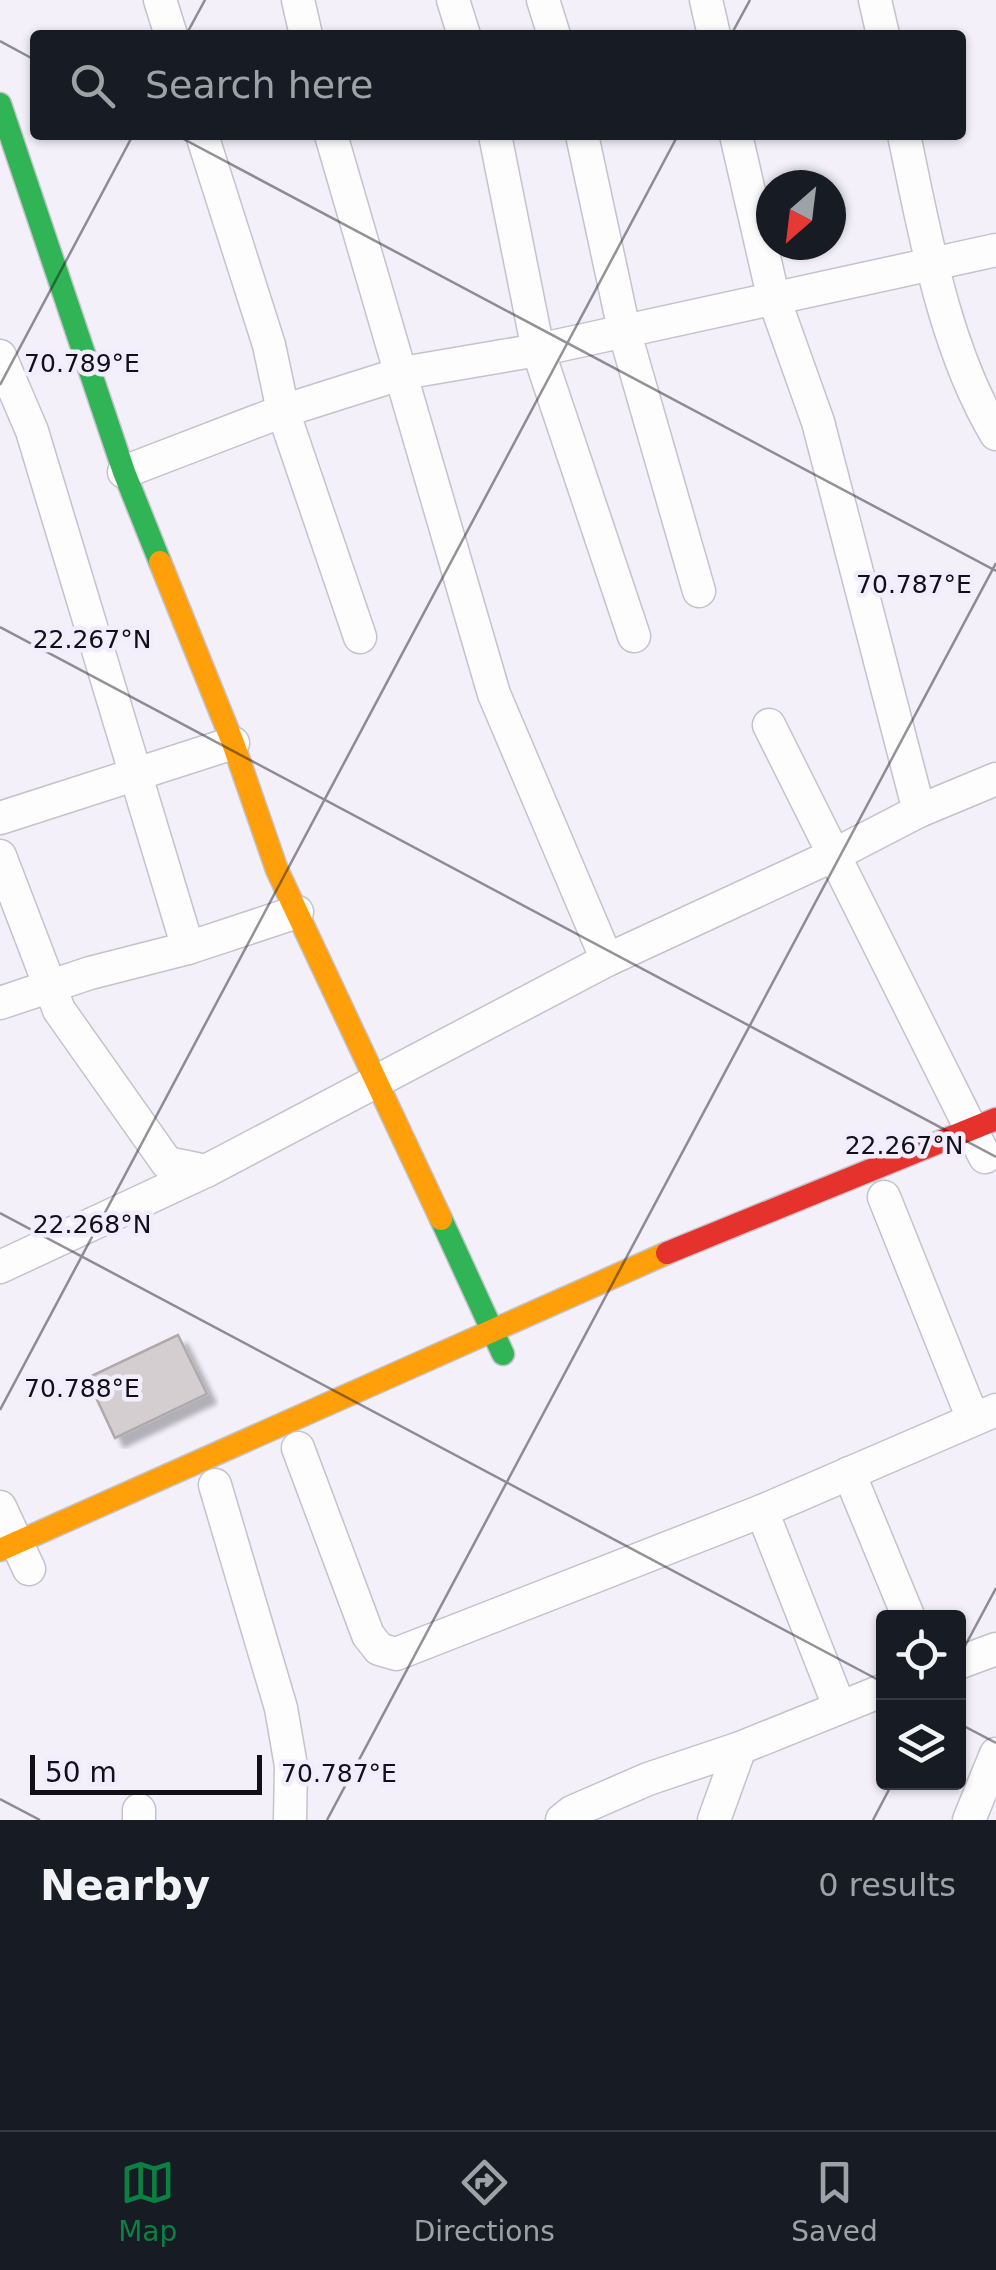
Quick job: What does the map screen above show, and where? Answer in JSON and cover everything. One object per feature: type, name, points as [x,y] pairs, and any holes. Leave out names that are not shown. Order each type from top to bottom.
[{"type":"street","points":[[160,0],[169,30]]},
{"type":"street","points":[[298,0],[305,30]]},
{"type":"street","points":[[453,0],[462,30]]},
{"type":"street","points":[[544,0],[553,30]]},
{"type":"street","points":[[706,0],[713,30]]},
{"type":"street","points":[[875,0],[881,30]]},
{"type":"street","points":[[0,104],[124,472],[232,743],[277,870],[504,1354]]},
{"type":"street","points":[[204,140],[269,345],[284,411],[360,637]]},
{"type":"street","points":[[333,140],[494,694],[607,960]]},
{"type":"street","points":[[495,140],[538,350],[634,636]]},
{"type":"street","points":[[583,140],[624,330],[698,591]]},
{"type":"street","points":[[737,140],[774,296],[818,422],[919,812]]},
{"type":"street","points":[[905,140],[932,266],[970,382],[996,434]]},
{"type":"street","points":[[124,472],[284,411],[402,373],[538,350],[996,250]]},
{"type":"street","points":[[0,356],[32,431],[188,948]]},
{"type":"street","points":[[0,1507],[21,1560],[492,1328],[984,1144],[769,724]]},
{"type":"street","points":[[0,818],[232,743]]},
{"type":"street","points":[[0,1267],[206,1172],[607,960],[996,779]]},
{"type":"street","points":[[0,856],[59,1010],[166,1163],[206,1172]]},
{"type":"street","points":[[0,1002],[50,984],[188,948],[296,912]]},
{"type":"street","points":[[298,1448],[368,1634],[379,1649],[396,1654],[762,1511],[985,1415],[884,1197]]},
{"type":"street","points":[[849,1473],[906,1610]]},
{"type":"street","points":[[215,1485],[281,1708],[288,1740],[290,1820]]},
{"type":"street","points":[[762,1511],[839,1706]]},
{"type":"street","points":[[966,1660],[996,1649]]},
{"type":"street","points":[[562,1820],[648,1779],[740,1748],[876,1693]]},
{"type":"street","points":[[714,1820],[740,1748]]},
{"type":"street","points":[[970,1820],[996,1754]]},
{"type":"building","points":[[178,1335],[207,1394],[115,1438],[87,1378]]},
{"type":"traffic: fast","points":[[0,104],[124,472],[160,562]]},
{"type":"traffic: fast","points":[[441,1219],[503,1354]]},
{"type":"traffic: slow","points":[[160,562],[233,743],[277,870],[441,1219]]},
{"type":"traffic: slow","points":[[0,1550],[667,1253]]},
{"type":"traffic: jam","points":[[667,1253],[996,1119]]}]
